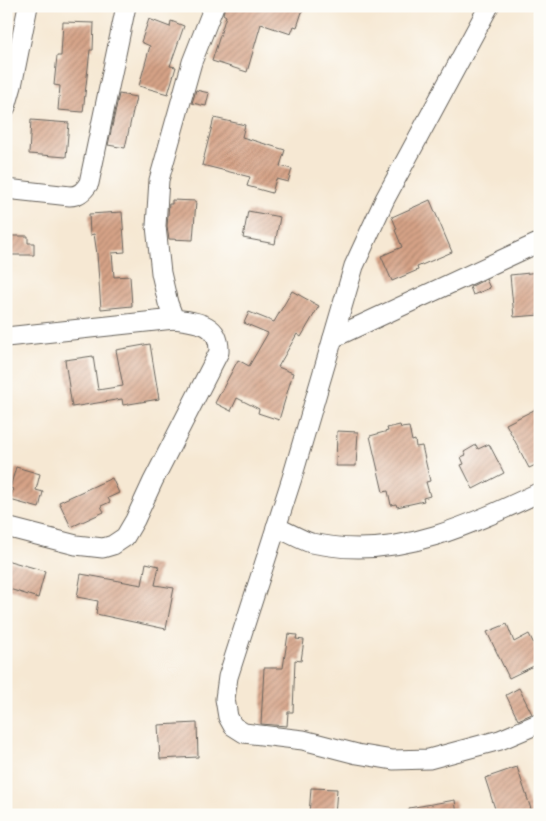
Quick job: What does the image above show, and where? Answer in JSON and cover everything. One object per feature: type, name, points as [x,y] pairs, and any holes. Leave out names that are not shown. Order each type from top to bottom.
[{"type":"street","points":[[6,107],[28,6]]},
{"type":"street","points":[[6,189],[70,196],[76,196],[84,190],[90,178],[126,6]]},
{"type":"street","points":[[174,319],[168,303],[157,236],[159,180],[192,62],[214,6]]},
{"type":"street","points":[[489,6],[385,199],[354,266],[276,527],[228,677],[225,700],[228,717],[233,726],[244,733],[303,740],[357,754],[393,760],[429,759],[500,740],[540,723]]},
{"type":"street","points":[[333,338],[540,242]]},
{"type":"street","points":[[6,337],[174,319],[198,322],[215,332],[219,341],[219,352],[153,481],[136,520],[125,537],[113,545],[103,548],[76,545],[6,527]]},
{"type":"street","points":[[276,527],[312,543],[351,549],[378,548],[424,539],[487,517],[540,492]]},
{"type":"building","points":[[225,6],[304,6],[297,27],[294,26],[291,34],[261,24],[247,72],[212,61],[226,16],[223,14]]},
{"type":"building","points":[[149,19],[170,27],[171,21],[184,26],[170,66],[176,67],[168,94],[139,86],[150,46],[141,42]]},
{"type":"building","points":[[63,22],[94,23],[93,50],[90,50],[83,112],[58,110],[60,86],[54,85],[57,56],[61,56]]},
{"type":"building","points":[[196,90],[209,93],[206,106],[192,103]]},
{"type":"building","points":[[119,94],[136,97],[125,148],[108,145]]},
{"type":"building","points":[[214,118],[245,125],[242,137],[285,150],[280,166],[292,169],[288,182],[276,179],[272,193],[247,186],[250,177],[202,165]]},
{"type":"building","points":[[31,120],[69,123],[66,157],[29,154]]},
{"type":"building","points":[[172,200],[196,201],[193,240],[169,239],[167,226],[169,204],[172,204]]},
{"type":"building","points":[[430,200],[452,252],[417,267],[418,270],[392,281],[381,256],[402,247],[392,217]]},
{"type":"building","points":[[248,211],[280,217],[275,244],[243,238]]},
{"type":"building","points":[[122,212],[125,252],[112,253],[114,277],[130,276],[132,306],[101,309],[97,254],[94,234],[90,235],[89,214]]},
{"type":"building","points":[[6,236],[28,236],[28,243],[34,243],[34,255],[6,255]]},
{"type":"building","points":[[540,272],[540,315],[514,317],[510,275]]},
{"type":"building","points":[[486,279],[490,288],[473,295],[470,287]]},
{"type":"building","points":[[292,291],[319,306],[301,337],[297,334],[278,367],[293,373],[279,420],[258,413],[259,409],[237,398],[231,411],[215,403],[238,360],[249,366],[268,333],[244,323],[249,312],[274,322]]},
{"type":"building","points":[[150,344],[159,399],[123,405],[122,399],[72,407],[65,360],[93,356],[98,390],[123,386],[116,350]]},
{"type":"building","points":[[540,407],[540,463],[529,468],[506,424]]},
{"type":"building","points":[[400,425],[401,428],[409,427],[412,441],[415,440],[416,447],[422,446],[430,481],[426,482],[430,496],[423,498],[424,501],[397,507],[396,504],[391,505],[388,491],[383,492],[370,436],[388,431],[387,428]]},
{"type":"building","points":[[337,431],[358,432],[356,466],[336,466]]},
{"type":"building","points":[[489,444],[504,473],[473,489],[461,465],[464,464],[461,457],[466,455],[464,452],[476,445],[478,449]]},
{"type":"building","points":[[16,467],[40,474],[36,490],[43,492],[39,508],[10,500],[13,489],[10,488]]},
{"type":"building","points":[[112,478],[119,493],[108,498],[110,502],[101,506],[104,512],[71,527],[59,502]]},
{"type":"building","points":[[6,560],[45,571],[38,598],[6,588]]},
{"type":"building","points":[[146,563],[159,566],[155,585],[174,588],[166,629],[96,614],[98,601],[77,597],[81,574],[142,585]]},
{"type":"building","points":[[507,624],[514,642],[529,634],[540,656],[540,663],[509,678],[487,632]]},
{"type":"building","points":[[288,634],[297,635],[296,639],[304,640],[301,661],[295,660],[293,712],[288,712],[287,726],[261,724],[264,668],[283,668]]},
{"type":"building","points":[[519,688],[532,714],[518,720],[506,695]]},
{"type":"building","points":[[197,723],[198,757],[160,759],[158,725]]},
{"type":"building","points":[[517,767],[533,815],[497,815],[485,778]]},
{"type":"building","points":[[311,788],[337,789],[335,815],[309,815]]},
{"type":"building","points":[[455,800],[457,815],[410,815],[409,808]]}]
